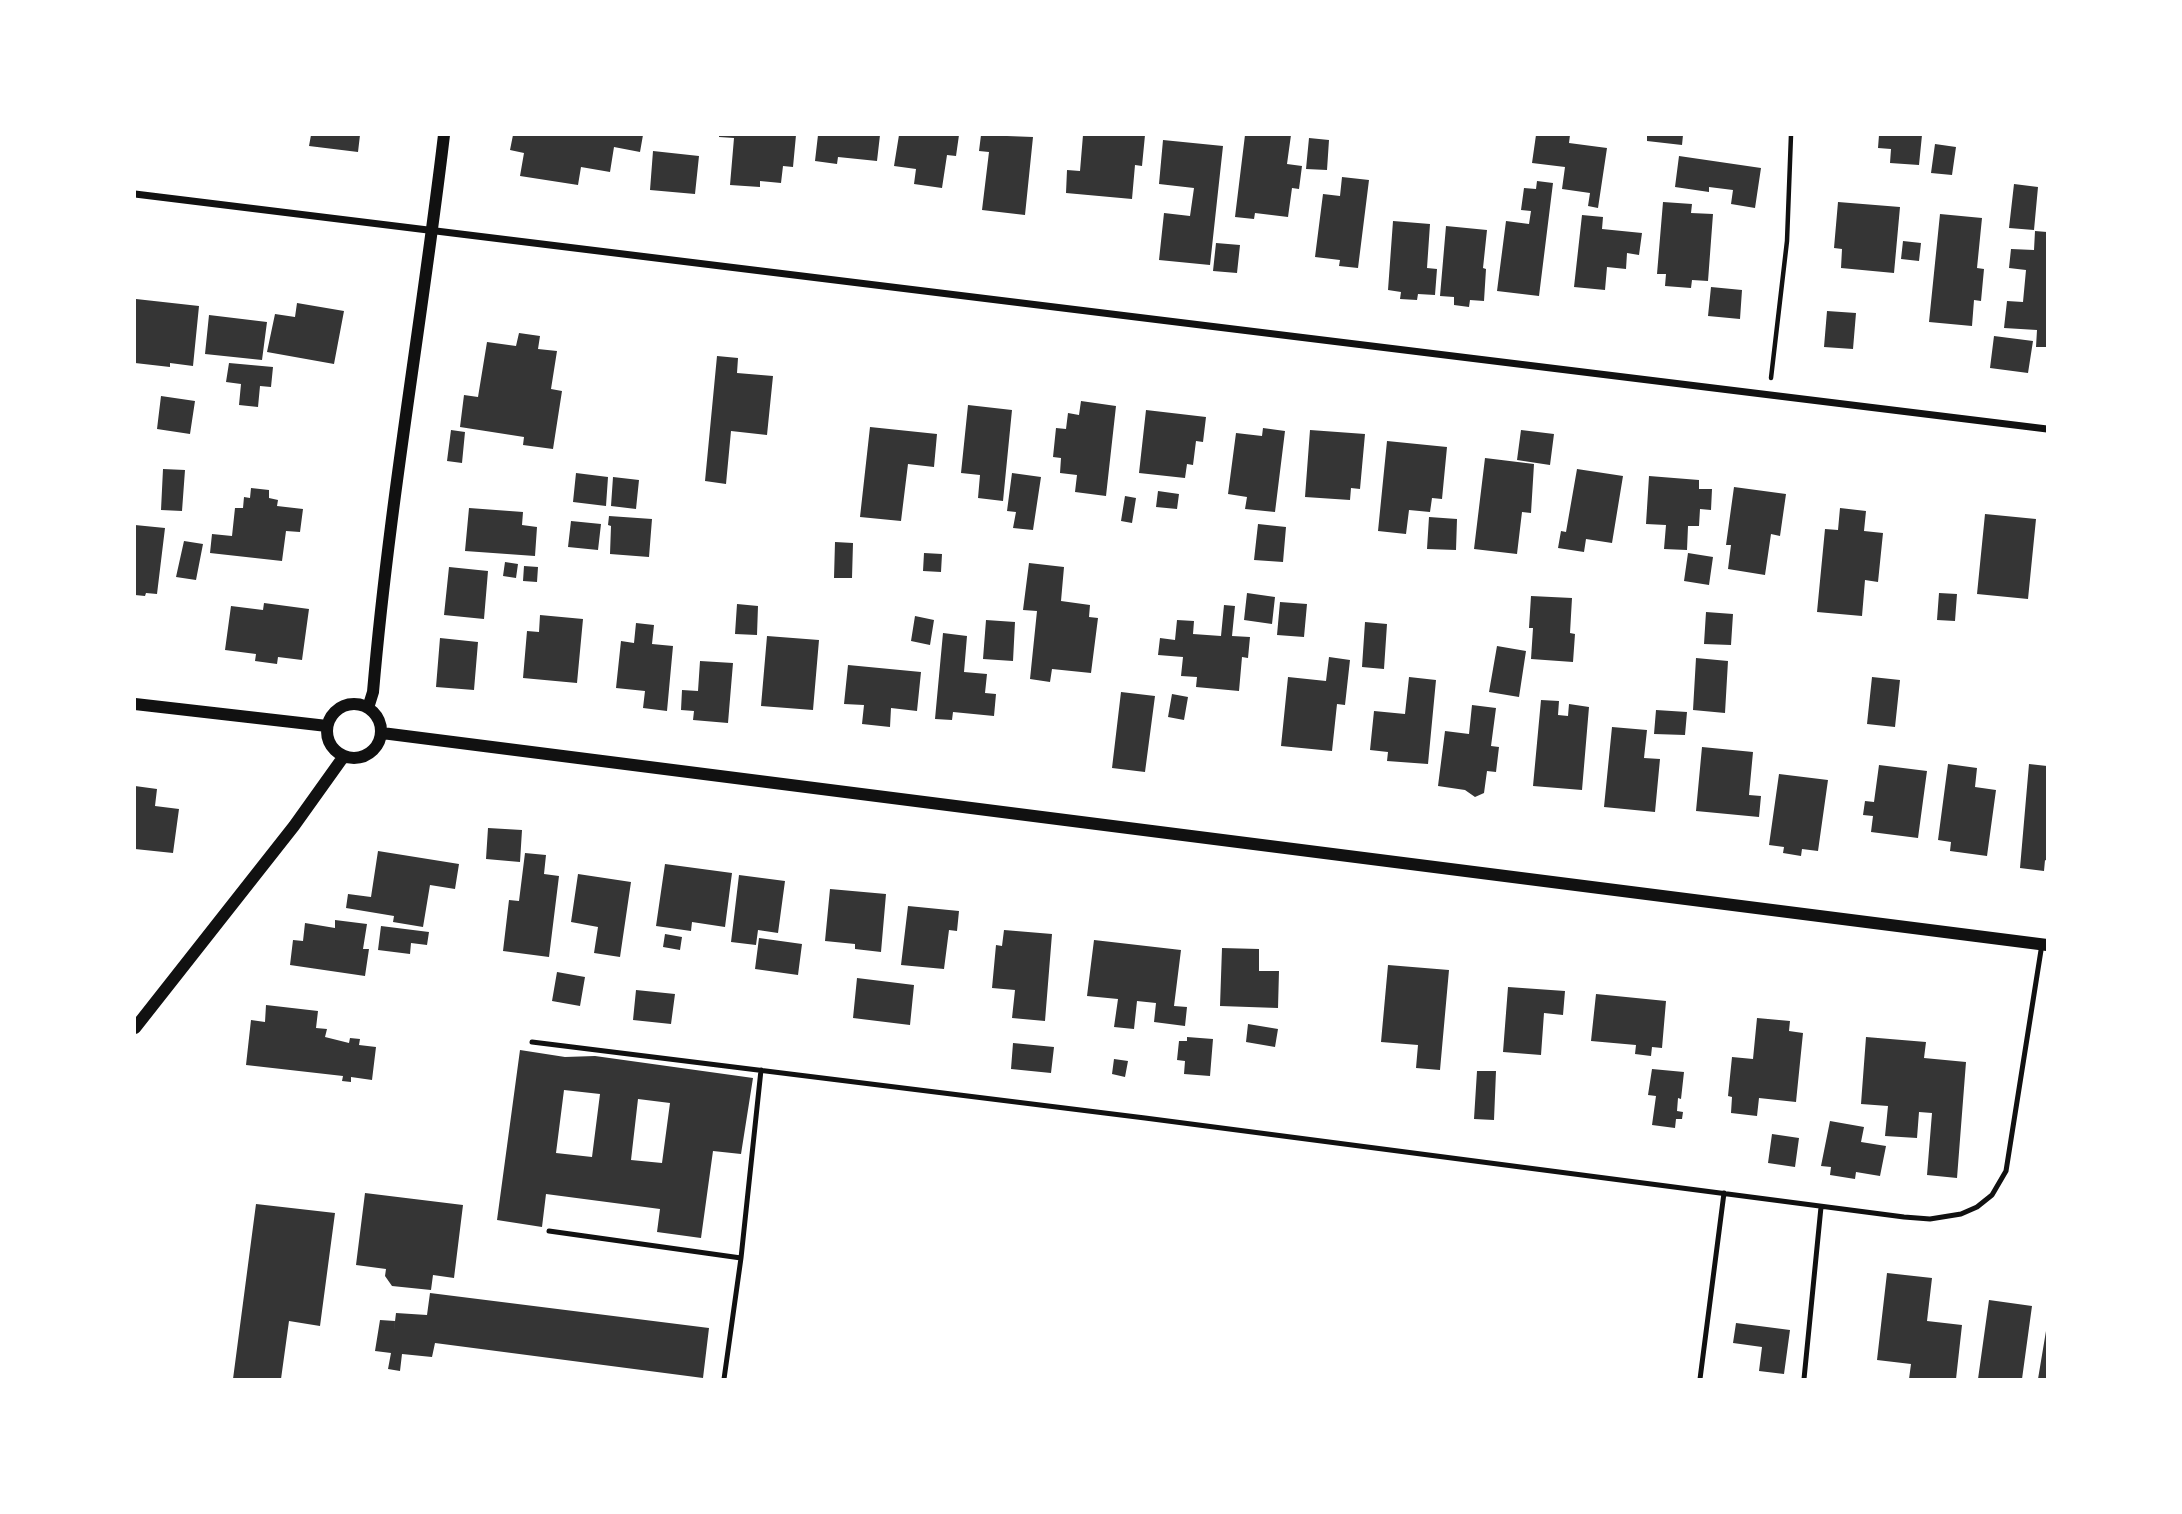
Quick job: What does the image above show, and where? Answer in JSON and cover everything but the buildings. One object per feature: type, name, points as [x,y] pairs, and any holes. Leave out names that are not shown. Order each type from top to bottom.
[{"type":"street","points":[[368,708],[373,692],[383,578],[433,231],[444,135]]},
{"type":"street","points":[[135,194],[2047,429]]},
{"type":"street","points":[[135,704],[327,726]]},
{"type":"street","points":[[360,704],[379,719],[382,733],[375,749],[368,755],[360,758],[344,757],[332,748],[328,741],[327,726],[330,718],[343,706],[360,704]]},
{"type":"street","points":[[382,733],[2045,944]]},
{"type":"street","points":[[135,1028],[344,757]]},
{"type":"lane","points":[[532,1042],[1821,1207],[1904,1217],[1938,1218],[1961,1214],[1977,1207],[1992,1195],[2002,1180],[2008,1161],[2045,944]]},
{"type":"lane","points":[[724,1379],[741,1258],[761,1070]]},
{"type":"lane","points":[[1700,1379],[1724,1193]]},
{"type":"lane","points":[[1804,1379],[1821,1207]]},
{"type":"lane","points":[[549,1231],[741,1258]]},
{"type":"path","points":[[1769,395],[1787,241],[1791,135]]}]
